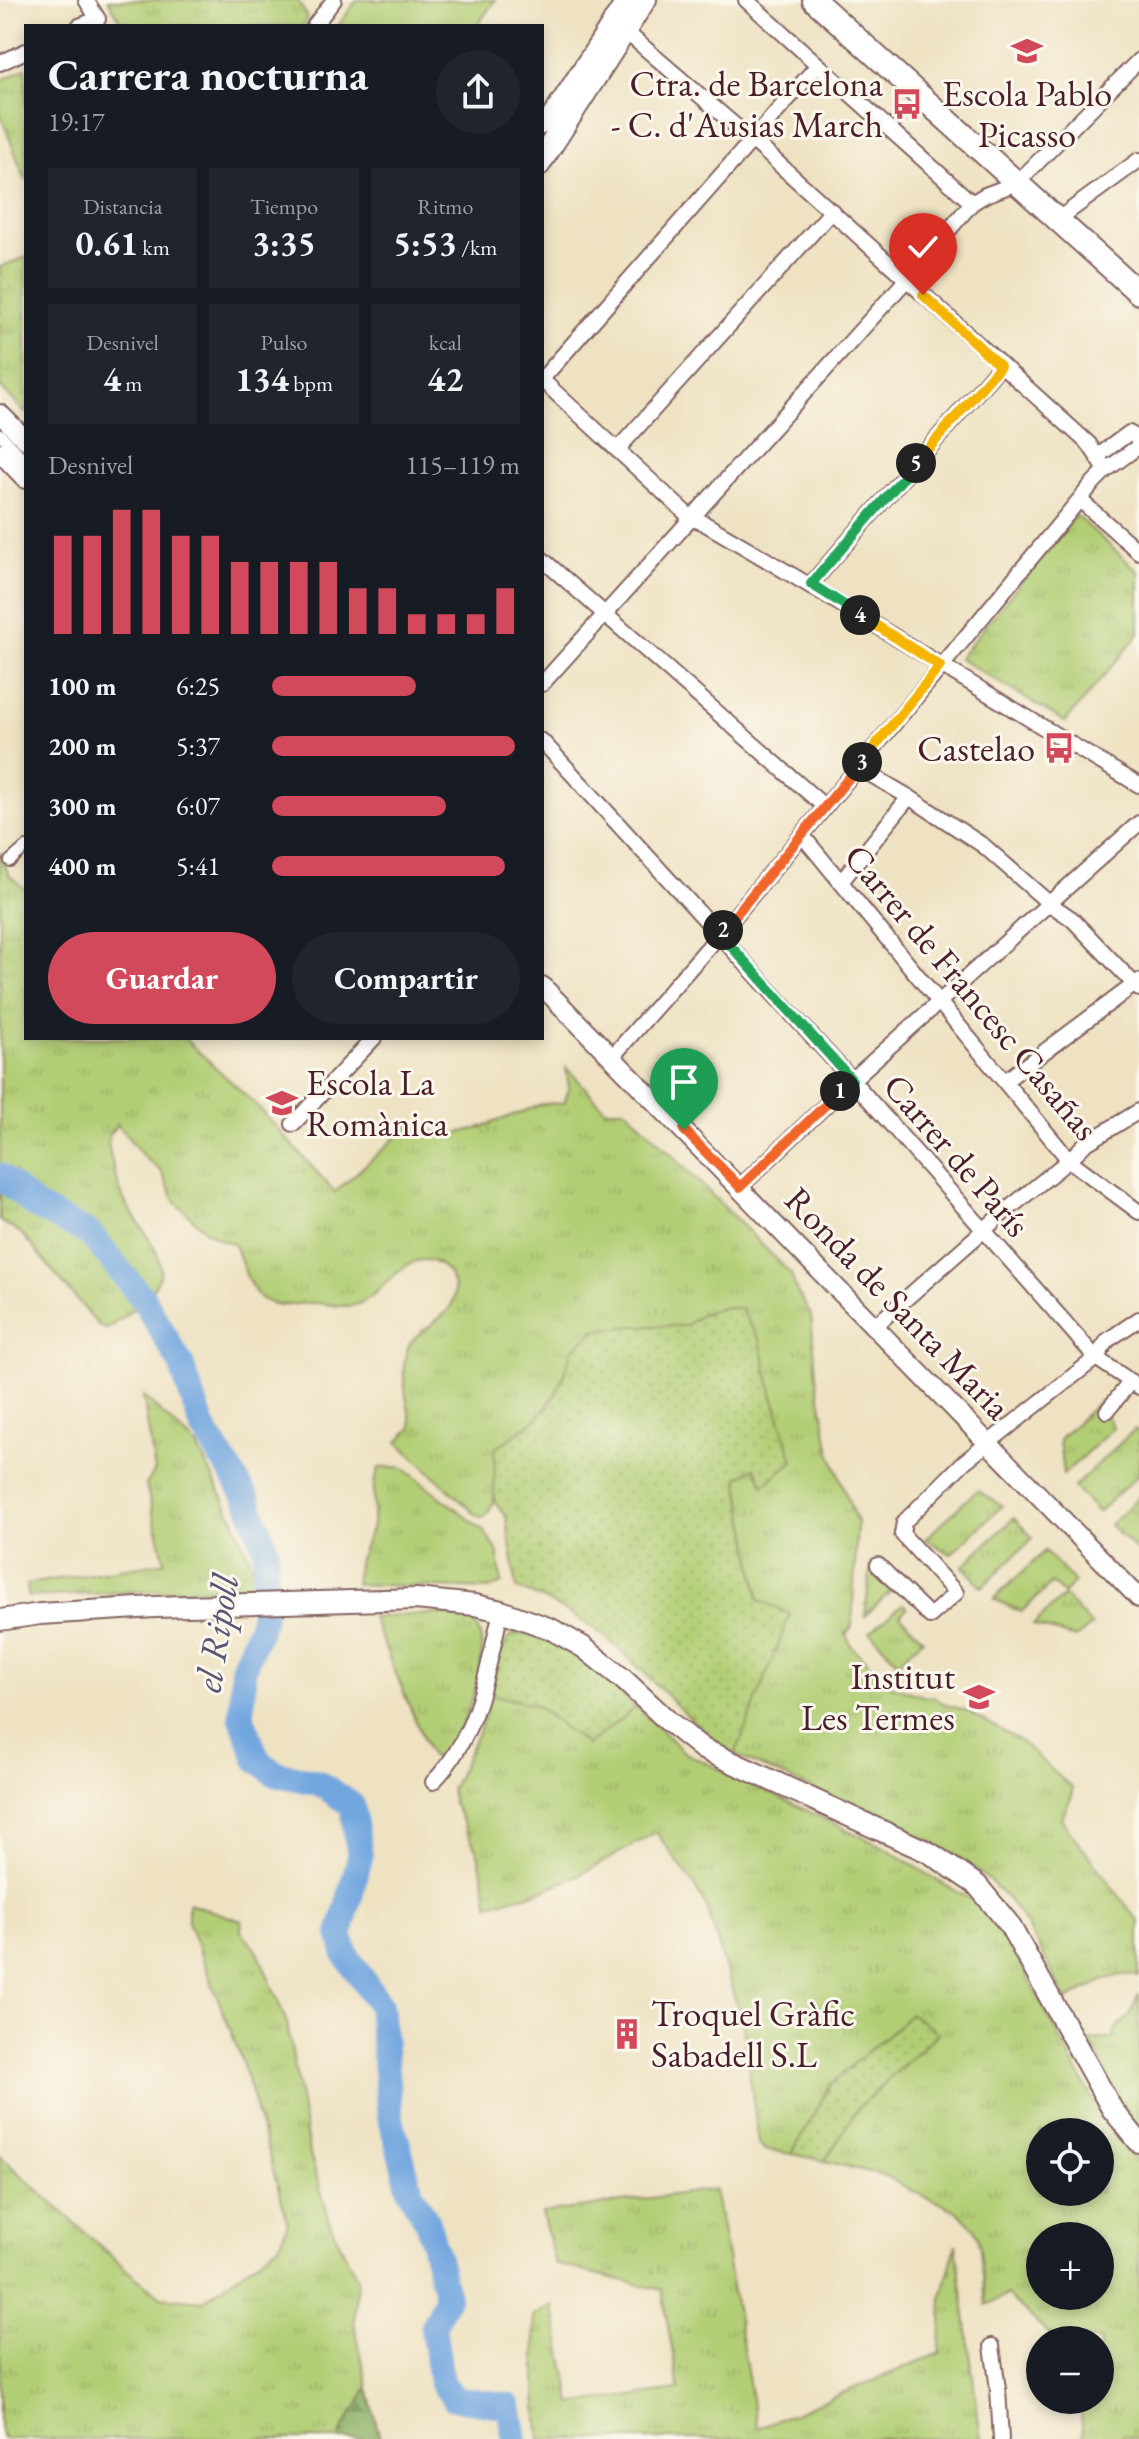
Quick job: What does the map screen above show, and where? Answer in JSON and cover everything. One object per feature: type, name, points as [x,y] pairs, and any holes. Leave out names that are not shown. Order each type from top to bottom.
[{"type":"main road","points":[[814,0],[1139,293]]},
{"type":"main road","points":[[0,1620],[52,1613],[155,1607],[416,1599],[456,1602],[501,1611],[551,1629],[583,1647],[703,1749],[930,1853],[977,1885],[1009,1924],[1112,2109],[1139,2142]]},
{"type":"street","points":[[84,24],[98,19],[86,0]]},
{"type":"street","points":[[316,24],[334,0]]},
{"type":"street","points":[[544,163],[619,27],[624,0]]},
{"type":"street","points":[[544,145],[636,0]]},
{"type":"street","points":[[544,124],[619,27],[649,0]]},
{"type":"street","points":[[746,0],[972,203]]},
{"type":"street","points":[[619,27],[832,211],[1089,444],[1106,470]]},
{"type":"street","points":[[0,63],[24,52]]},
{"type":"street","points":[[544,682],[972,203],[1017,183],[1139,60]]},
{"type":"street","points":[[544,377],[818,65]]},
{"type":"street","points":[[1057,220],[1139,160]]},
{"type":"street","points":[[617,450],[832,211]]},
{"type":"street","points":[[811,584],[1000,366]]},
{"type":"street","points":[[544,381],[692,519],[811,584],[940,666],[1139,785]]},
{"type":"street","points":[[0,414],[24,438]]},
{"type":"street","points":[[1098,456],[1129,433],[1139,439]]},
{"type":"street","points":[[0,434],[24,459]]},
{"type":"street","points":[[612,1057],[720,934],[1080,500],[1106,470],[1139,446]]},
{"type":"street","points":[[0,452],[24,477]]},
{"type":"street","points":[[1080,500],[1139,552]]},
{"type":"street","points":[[544,561],[825,807]]},
{"type":"street","name":"Carrer de París","points":[[544,743],[852,1080],[1096,1358],[1135,1384]]},
{"type":"street","points":[[856,770],[868,773],[909,797],[984,846],[1050,904],[1072,919],[1138,985],[1005,1081]]},
{"type":"street","points":[[841,882],[909,797]]},
{"type":"street","points":[[740,1187],[852,1080],[1139,823]]},
{"type":"street","name":"Carrer de Francesc Casañas","points":[[802,835],[1069,1160],[1139,1212]]},
{"type":"street","points":[[10,861],[24,849]]},
{"type":"street","name":"Ronda de Santa Maria","points":[[544,988],[1139,1598]]},
{"type":"street","points":[[293,1124],[372,1040]]},
{"type":"street","points":[[875,1326],[1085,1144],[1139,1111]]},
{"type":"street","points":[[878,1565],[930,1616],[956,1593],[902,1534],[904,1522],[964,1462],[1096,1358],[1108,1340],[1139,1319]]},
{"type":"street","points":[[1107,1411],[1135,1384]]},
{"type":"street","points":[[433,1782],[457,1754],[474,1719],[501,1611]]},
{"type":"street","points":[[992,2346],[1001,2439]]},
{"type":"green space","points":[[108,0],[297,0],[307,16],[305,24],[118,24],[121,22]]},
{"type":"green space","points":[[357,0],[495,0],[478,24],[339,24]]},
{"type":"green space","points":[[24,69],[24,177],[0,113],[0,81]]},
{"type":"green space","points":[[24,258],[24,411],[0,387],[0,267]]},
{"type":"green space","points":[[1076,515],[1139,572],[1139,634],[1065,722],[959,658]]},
{"type":"green space","points":[[0,852],[9,875],[24,888],[24,1040],[186,1040],[256,1105],[335,1192],[409,1126],[448,1135],[476,1129],[543,1104],[564,1103],[569,1089],[566,1067],[605,1109],[626,1109],[791,1274],[796,1290],[811,1315],[816,1375],[830,1452],[857,1522],[852,1627],[846,1634],[852,1647],[889,1685],[929,1698],[933,1696],[1019,1740],[1072,1788],[1072,1796],[1061,1819],[1139,1922],[1139,1977],[1122,1975],[1112,1978],[1067,2000],[1018,1913],[998,1889],[970,1865],[938,1845],[735,1755],[759,1600],[738,1478],[755,1467],[764,1485],[772,1393],[764,1357],[741,1312],[726,1307],[702,1314],[685,1326],[623,1328],[557,1392],[538,1418],[495,1449],[494,1497],[492,1506],[483,1518],[398,1442],[412,1427],[404,1377],[408,1348],[421,1332],[448,1310],[453,1301],[450,1276],[435,1262],[421,1260],[411,1263],[374,1294],[355,1305],[282,1305],[265,1301],[251,1286],[233,1243],[206,1231],[176,1203],[161,1171],[144,1157],[117,1124],[108,1139],[116,1177],[124,1200],[154,1248],[160,1268],[155,1286],[137,1306],[107,1329],[98,1325],[21,1233],[0,1221]]},
{"type":"green space","points":[[726,1307],[741,1309],[760,1341],[793,1461],[764,1485],[755,1468],[738,1478],[759,1600],[790,1614],[735,1755],[688,1717],[606,1637],[569,1613],[517,1588],[506,1517],[494,1500],[495,1449],[547,1408],[557,1392],[573,1349],[595,1330],[685,1326],[702,1314]]},
{"type":"green space","points":[[143,1396],[197,1446],[234,1520],[253,1567],[257,1586],[28,1597],[27,1584],[165,1562],[146,1485],[155,1471]]},
{"type":"green space","points":[[1100,1401],[1113,1428],[1063,1475],[1059,1439]]},
{"type":"green space","points":[[1135,1429],[1139,1433],[1139,1474],[1098,1512],[1074,1487]]},
{"type":"green space","points":[[402,1467],[482,1529],[497,1550],[502,1584],[488,1589],[355,1584],[358,1562],[373,1524],[374,1483],[379,1468]]},
{"type":"green space","points":[[977,1490],[1002,1506],[951,1554],[925,1539]]},
{"type":"green space","points":[[1139,1497],[1139,1550],[1137,1551],[1110,1525]]},
{"type":"green space","points":[[1014,1518],[1033,1538],[982,1587],[963,1566]]},
{"type":"green space","points":[[1045,1551],[1075,1582],[1063,1594],[1052,1583],[1021,1612],[994,1599]]},
{"type":"green space","points":[[871,1565],[891,1591],[865,1616]]},
{"type":"green space","points":[[1064,1596],[1092,1626],[1075,1638],[1033,1625]]},
{"type":"green space","points":[[903,1604],[907,1608],[900,1615],[923,1639],[898,1662],[870,1632]]},
{"type":"green space","points":[[433,1614],[465,1617],[477,1627],[481,1644],[476,1687],[446,1764],[430,1755],[372,1617]]},
{"type":"green space","points":[[529,1633],[566,1649],[599,1672],[636,1707],[587,1745],[535,1705],[491,1694],[497,1661],[507,1640],[513,1634]]},
{"type":"green space","points":[[491,1694],[535,1705],[587,1745],[636,1707],[685,1753],[884,1847],[980,1904],[1014,1952],[1103,2118],[1026,2118],[1026,2206],[1114,2206],[1114,2136],[1139,2164],[1139,2439],[1122,2435],[1121,2439],[1083,2439],[1081,2414],[1114,2414],[1114,2326],[1041,2326],[1007,2295],[986,2305],[979,2240],[974,2227],[955,2210],[886,2176],[825,2161],[857,2109],[938,2033],[830,2085],[792,2154],[765,2150],[759,2144],[743,2025],[707,1908],[656,1832],[585,1872],[542,1891],[489,1904],[478,1853],[453,1803],[451,1790],[481,1726]]},
{"type":"green space","points":[[188,1903],[242,1921],[241,1931],[259,1954],[287,2023],[309,2151],[332,2228],[357,2278],[354,2322],[368,2388],[341,2432],[340,2439],[3,2439],[0,2427],[0,2156],[161,2297],[203,2301],[279,2245],[288,2222],[240,2055],[188,1922]]},
{"type":"green space","points":[[1139,1994],[1139,2128],[1116,2095],[1090,2040],[1112,2039],[1116,2029],[1129,2016]]},
{"type":"green space","points":[[911,2014],[938,2033],[857,2109],[825,2161],[792,2154],[830,2085]]},
{"type":"green space","points":[[715,2189],[757,2428],[940,2353],[942,2297],[956,2244],[981,2439],[540,2439],[534,2316],[553,2305],[572,2404],[679,2390],[662,2290],[555,2264],[542,2213]]},
{"type":"green space","points":[[368,2388],[380,2439],[340,2439],[341,2432]]},
{"type":"waterway","name":"el Ripoll","points":[[0,1176],[35,1206],[90,1234],[144,1300],[181,1364],[203,1428],[247,1498],[266,1550],[263,1619],[243,1669],[242,1718],[257,1759],[274,1773],[319,1783],[352,1805],[360,1857],[340,1934],[346,1955],[380,2005],[390,2116],[411,2193],[428,2223],[447,2297],[433,2327],[441,2381],[454,2398],[509,2406],[515,2439]]},
{"type":"place","name":"Escola Pablo Picasso","points":[[1027,51]]},
{"type":"place","name":"Ctra. de Barcelona - C. d'Ausias March","points":[[907,104]]},
{"type":"place","name":"Castelao","points":[[1059,748]]},
{"type":"place","name":"Escola La Romànica","points":[[282,1103]]},
{"type":"place","name":"Institut Les Termes","points":[[979,1697]]},
{"type":"place","name":"Troquel Gràfic Sabadell S.L","points":[[627,2034]]},
{"type":"route","points":[[684,1130],[740,1187],[852,1080],[720,934],[940,666],[811,584],[1000,366],[923,295]]}]
